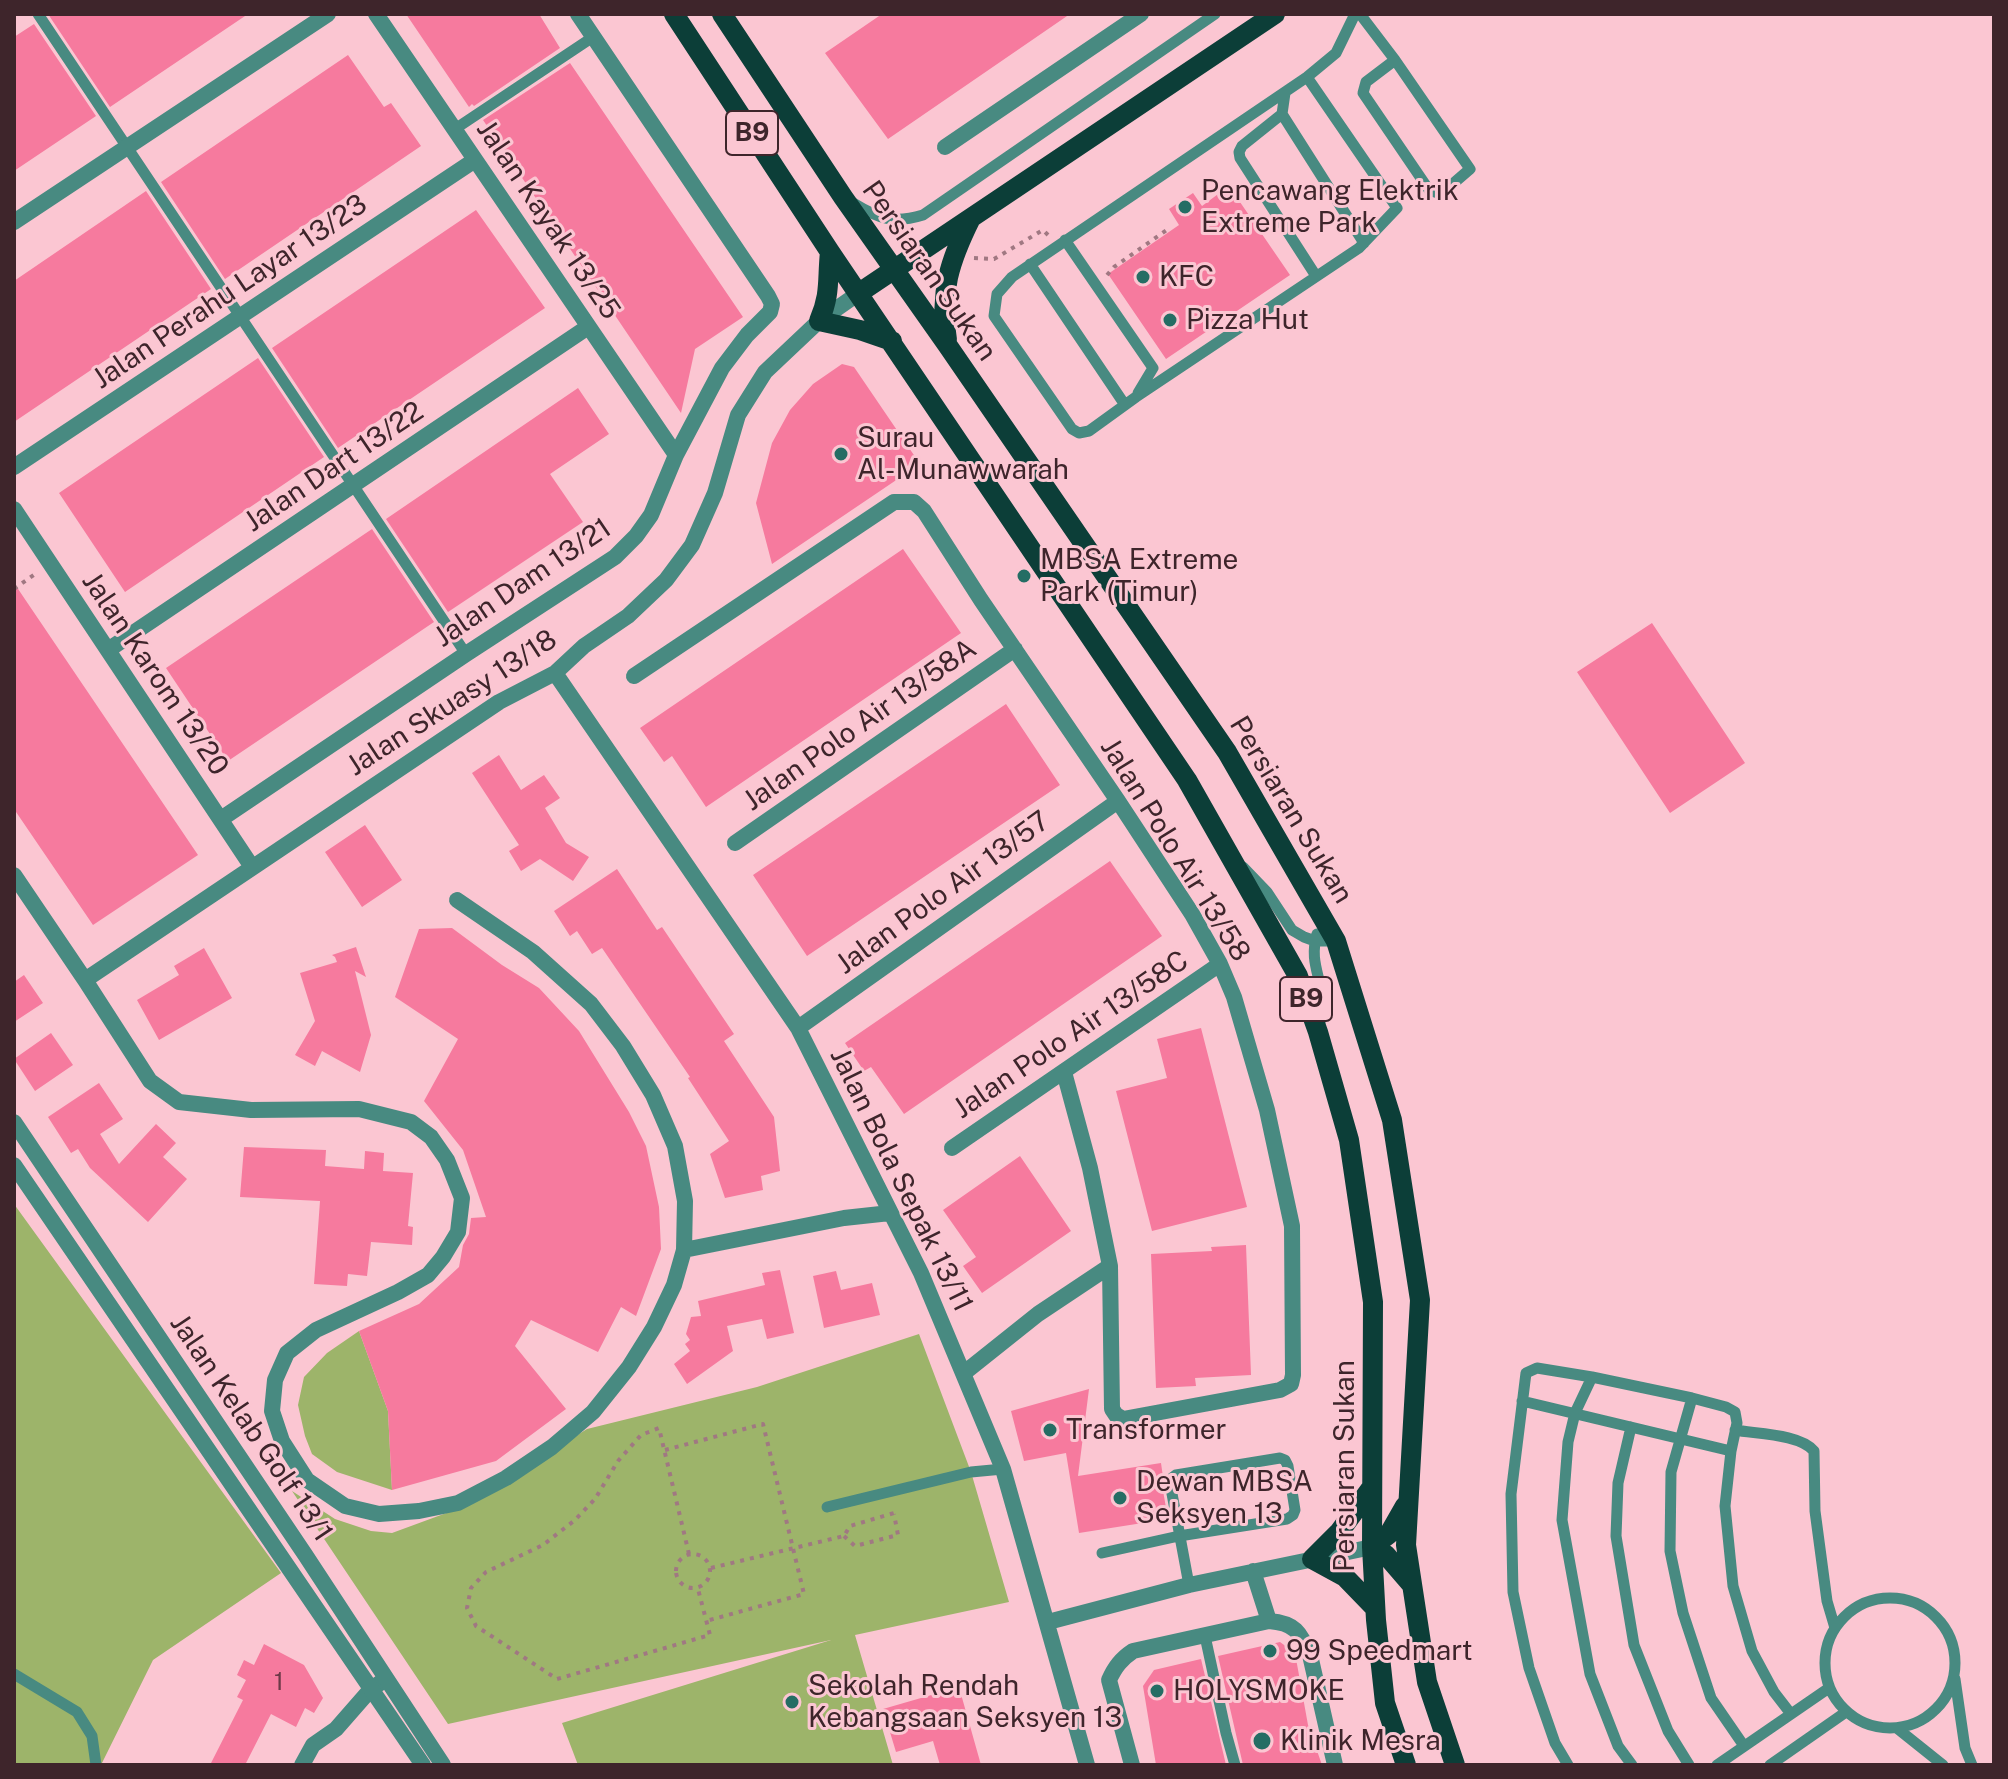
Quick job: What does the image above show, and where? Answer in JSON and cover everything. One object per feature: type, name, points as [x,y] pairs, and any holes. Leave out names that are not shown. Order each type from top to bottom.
[{"type":"main road","name":"Persiaran Sukan","points":[[674,14],[830,252],[1187,780],[1298,976],[1318,1032],[1349,1140],[1373,1302],[1372,1547],[1375,1608],[1385,1703],[1406,1765]]},
{"type":"main road","name":"Persiaran Sukan","points":[[722,14],[843,197],[1227,752],[1336,941],[1392,1120],[1420,1300],[1406,1545],[1427,1682],[1455,1765]]},
{"type":"main road","points":[[859,293],[1275,14]]},
{"type":"main road","points":[[948,346],[943,318],[945,289],[950,265],[971,218]]},
{"type":"main road","points":[[830,252],[827,303],[819,321],[892,341]]},
{"type":"main road","points":[[1372,1487],[1340,1531],[1312,1559],[1345,1577],[1375,1608]]},
{"type":"main road","points":[[1408,1502],[1389,1534],[1372,1547],[1386,1555],[1411,1584]]},
{"type":"street","points":[[14,222],[328,14]]},
{"type":"street","name":"Jalan Kayak 13/25","points":[[376,14],[676,455]]},
{"type":"street","points":[[578,14],[593,37]]},
{"type":"street","points":[[945,147],[1141,14]]},
{"type":"street","name":"Jalan Dam 13/21","points":[[221,819],[615,557],[651,515],[676,455],[722,368],[747,335],[770,312],[772,304],[768,296],[593,37]]},
{"type":"street","name":"Jalan Perahu Layar 13/23","points":[[14,467],[475,160]]},
{"type":"street","name":"Jalan Skuasy 13/18","points":[[85,980],[499,702],[555,673],[584,646],[628,616],[666,580],[692,545],[715,493],[738,415],[765,372],[819,321],[859,293]]},
{"type":"street","name":"Jalan Dart 13/22","points":[[108,650],[588,327]]},
{"type":"street","name":"Jalan Polo Air 13/58","points":[[634,676],[894,502],[914,502],[924,511],[1192,914],[1220,964],[1234,997],[1267,1110],[1292,1226],[1291,1384],[1280,1390],[1123,1419],[1116,1415],[1112,1409],[1110,1266]]},
{"type":"street","name":"Jalan Karom 13/20","points":[[14,509],[252,867]]},
{"type":"street","name":"Jalan Polo Air 13/58A","points":[[735,843],[1015,649]]},
{"type":"street","name":"Jalan Bola Sepak 13/11","points":[[555,673],[798,1028],[921,1273],[1003,1469],[1087,1765]]},
{"type":"street","name":"Jalan Polo Air 13/57","points":[[798,1028],[1118,801]]},
{"type":"street","points":[[14,875],[150,1081],[179,1102],[251,1110],[359,1109],[411,1122],[431,1137],[447,1160],[462,1198],[458,1232],[436,1266],[428,1275],[398,1292],[316,1330],[287,1353],[275,1380],[272,1411],[282,1441],[307,1480],[345,1506],[379,1514],[419,1511],[458,1503],[506,1478],[552,1447],[593,1412],[629,1367],[661,1313],[674,1285],[684,1250],[685,1201],[675,1146],[653,1095],[623,1046],[591,1004],[533,952],[457,900]]},
{"type":"street","name":"Jalan Polo Air 13/58C","points":[[952,1148],[1220,964]]},
{"type":"street","points":[[964,1373],[1038,1314],[1110,1266],[1090,1168],[1064,1072]]},
{"type":"street","name":"Jalan Kelab Golf 13/1","points":[[14,1122],[443,1765]]},
{"type":"street","points":[[14,1165],[423,1765]]},
{"type":"street","points":[[684,1250],[844,1218],[890,1213]]},
{"type":"street","points":[[1048,1622],[1189,1585],[1372,1547]]},
{"type":"street","points":[[1253,1571],[1269,1621]]},
{"type":"street","points":[[1132,1765],[1109,1680],[1122,1659],[1133,1651],[1269,1621],[1284,1622],[1296,1629],[1305,1642],[1335,1765]]},
{"type":"street","points":[[302,1765],[313,1745],[336,1729],[371,1689],[385,1679]]},
{"type":"lane","points":[[38,14],[466,654]]},
{"type":"lane","points":[[843,197],[874,216],[906,220],[923,215],[1215,14]]},
{"type":"lane","points":[[1307,77],[1397,208],[1364,243],[1089,431],[1079,433],[1072,429],[994,316],[997,294],[1012,277],[1030,264],[1307,77],[1336,53],[1358,14],[1395,60],[1470,169],[1441,194],[1429,190],[1363,93],[1366,82],[1395,60]]},
{"type":"lane","points":[[455,129],[593,37]]},
{"type":"lane","points":[[1285,93],[1282,114],[1364,243]]},
{"type":"lane","points":[[1282,114],[1242,146],[1240,158],[1316,276]]},
{"type":"lane","points":[[1062,242],[1097,285],[1153,368],[1136,397]]},
{"type":"lane","points":[[1030,264],[1125,405]]},
{"type":"lane","points":[[1230,856],[1249,871],[1267,892],[1292,930],[1315,941],[1336,941]]},
{"type":"lane","points":[[1318,1032],[1322,996],[1314,966],[1315,941],[1324,919]]},
{"type":"lane","points":[[1568,1765],[1555,1743],[1529,1668],[1513,1592],[1511,1494],[1526,1373],[1537,1368],[1692,1398],[1735,1412],[1737,1423],[1725,1506],[1733,1586],[1752,1651],[1774,1692],[1791,1714]]},
{"type":"lane","points":[[1592,1377],[1575,1413],[1568,1442],[1562,1520],[1590,1674],[1618,1746],[1632,1765]]},
{"type":"lane","points":[[1692,1398],[1671,1472],[1670,1551],[1683,1613],[1711,1698],[1744,1746]]},
{"type":"lane","points":[[1522,1401],[1731,1451]]},
{"type":"lane","points":[[1631,1427],[1618,1483],[1618,1552],[1634,1645],[1668,1731],[1689,1765]]},
{"type":"lane","points":[[1735,1430],[1790,1438],[1807,1443],[1814,1451],[1815,1511],[1827,1601],[1835,1628]]},
{"type":"lane","points":[[1102,1553],[1179,1536],[1287,1519],[1295,1510],[1285,1460],[1265,1460],[1172,1478],[1170,1483],[1179,1536],[1189,1585]]},
{"type":"lane","points":[[827,1507],[971,1472],[1003,1469]]},
{"type":"lane","points":[[1955,1678],[1946,1699],[1930,1716],[1898,1729],[1863,1724],[1846,1712],[1829,1688],[1825,1657],[1835,1628],[1858,1606],[1879,1599],[1902,1599],[1923,1606],[1940,1620],[1950,1634],[1956,1656],[1955,1678],[1965,1748],[1972,1765]]},
{"type":"lane","points":[[1205,1636],[1235,1765]]},
{"type":"lane","points":[[14,1674],[77,1712],[92,1736],[96,1765]]},
{"type":"lane","points":[[1717,1765],[1829,1688]]},
{"type":"lane","points":[[1770,1765],[1846,1712]]},
{"type":"lane","points":[[1898,1729],[1943,1765]]},
{"type":"path","points":[[1097,285],[1114,267],[1168,229]]},
{"type":"path","points":[[965,254],[974,258],[994,259],[1043,230],[1062,242]]},
{"type":"path","points":[[14,589],[51,564]]},
{"type":"path","points":[[665,1450],[763,1424],[793,1547],[804,1594],[706,1621]]},
{"type":"path","points":[[689,1554],[659,1428],[641,1435],[618,1461],[595,1499],[575,1520],[543,1545],[486,1572],[471,1588],[467,1608],[476,1626],[557,1679],[710,1635],[698,1589]]},
{"type":"path","points":[[844,1536],[855,1546],[898,1535],[889,1492]]},
{"type":"path","points":[[711,1568],[844,1536],[850,1526],[894,1513]]},
{"type":"path","points":[[689,1554],[701,1555],[711,1568],[710,1577],[698,1589],[686,1588],[678,1582],[675,1574],[681,1558],[689,1554]]},
{"type":"green space","points":[[14,1204],[281,1573],[153,1660],[101,1765],[14,1765]]},
{"type":"green space","points":[[359,1331],[388,1411],[392,1490],[337,1472],[312,1454],[298,1405],[304,1377],[327,1353]]},
{"type":"green space","points":[[919,1334],[971,1472],[1009,1602],[855,1635],[893,1765],[578,1765],[562,1723],[831,1640],[448,1724],[292,1491],[335,1519],[371,1531],[392,1533],[460,1508],[587,1429],[757,1387]]},
{"type":"building","points":[[48,14],[248,14],[110,107]]},
{"type":"building","points":[[406,14],[539,14],[560,48],[469,107]]},
{"type":"building","points":[[882,14],[1070,14],[888,139],[825,53]]},
{"type":"building","points":[[34,24],[96,116],[14,171],[14,37]]},
{"type":"building","points":[[348,55],[384,107],[391,103],[421,146],[225,279],[161,182]]},
{"type":"building","points":[[570,63],[743,317],[695,349],[681,413],[483,120]]},
{"type":"building","points":[[1229,186],[1290,275],[1166,359],[1108,274],[1179,225],[1169,209],[1193,193],[1202,206]]},
{"type":"building","points":[[146,191],[211,289],[14,422],[14,281]]},
{"type":"building","points":[[476,210],[545,308],[338,448],[272,348]]},
{"type":"building","points":[[258,358],[324,457],[125,592],[59,493]]},
{"type":"building","name":"Surau Al-Munawwarah","points":[[842,364],[854,367],[920,464],[772,564],[756,503],[772,443],[790,410],[813,384]]},
{"type":"building","points":[[578,388],[609,434],[550,474],[583,522],[448,612],[386,519]]},
{"type":"building","points":[[372,529],[434,622],[228,761],[166,668]]},
{"type":"building","points":[[903,549],[961,633],[706,807],[672,756],[664,762],[640,728]]},
{"type":"building","points":[[14,583],[198,855],[93,925],[14,809]]},
{"type":"building","points":[[1652,623],[1745,763],[1670,813],[1577,672]]},
{"type":"building","points":[[1006,704],[1060,785],[807,956],[753,875]]},
{"type":"building","points":[[499,755],[521,790],[544,775],[560,798],[545,808],[566,843],[589,857],[573,881],[540,859],[521,871],[509,851],[519,845],[472,773]]},
{"type":"building","points":[[365,825],[402,880],[362,907],[325,852]]},
{"type":"building","points":[[1110,861],[1162,936],[904,1114],[871,1067],[864,1071],[845,1043]]},
{"type":"building","points":[[617,869],[657,930],[662,927],[734,1034],[724,1041],[774,1117],[780,1171],[761,1176],[763,1190],[725,1198],[710,1154],[729,1141],[690,1077],[602,948],[592,954],[577,931],[570,936],[554,911]]},
{"type":"building","points":[[452,928],[539,988],[579,1031],[629,1112],[646,1146],[659,1207],[661,1249],[636,1316],[621,1307],[598,1352],[531,1320],[515,1346],[566,1409],[496,1461],[392,1490],[388,1411],[359,1331],[419,1304],[459,1267],[471,1218],[486,1217],[463,1150],[424,1101],[458,1039],[395,997],[419,929]]},
{"type":"building","points":[[356,947],[366,977],[355,971],[371,1035],[360,1072],[322,1051],[315,1066],[295,1055],[315,1021],[300,973],[337,962],[332,955]]},
{"type":"building","points":[[204,948],[232,998],[159,1040],[137,1000],[179,975],[174,966]]},
{"type":"building","points":[[24,975],[43,1003],[14,1022],[14,982]]},
{"type":"building","points":[[1201,1028],[1247,1207],[1152,1231],[1116,1091],[1167,1078],[1157,1039]]},
{"type":"building","points":[[51,1033],[73,1065],[35,1091],[14,1059]]},
{"type":"building","points":[[99,1083],[123,1119],[100,1134],[119,1164],[156,1124],[176,1143],[163,1157],[187,1179],[148,1222],[90,1168],[78,1149],[71,1153],[48,1117]]},
{"type":"building","points":[[244,1147],[326,1150],[325,1166],[364,1169],[365,1151],[384,1153],[383,1171],[413,1173],[408,1226],[413,1227],[412,1245],[371,1242],[367,1276],[348,1274],[347,1286],[314,1284],[320,1201],[240,1197]]},
{"type":"building","points":[[1020,1156],[1071,1231],[982,1293],[963,1266],[976,1257],[943,1210]]},
{"type":"building","points":[[1246,1245],[1251,1375],[1195,1378],[1196,1386],[1156,1388],[1151,1254],[1212,1251],[1211,1247]]},
{"type":"building","points":[[780,1270],[794,1333],[767,1339],[762,1319],[727,1326],[733,1351],[687,1384],[674,1364],[690,1351],[685,1344],[690,1340],[686,1334],[691,1317],[701,1316],[698,1301],[765,1285],[762,1273]]},
{"type":"building","points":[[836,1271],[841,1290],[872,1283],[880,1315],[824,1328],[813,1276]]},
{"type":"building","points":[[1089,1389],[1078,1476],[1161,1463],[1168,1519],[1079,1533],[1066,1453],[1024,1461],[1011,1411]]},
{"type":"building","points":[[1280,1642],[1295,1653],[1308,1725],[1322,1765],[1243,1765],[1218,1656]]},
{"type":"building","points":[[264,1644],[304,1665],[323,1698],[314,1713],[305,1708],[296,1727],[271,1714],[245,1765],[210,1765],[243,1700],[237,1697],[246,1680],[237,1675],[244,1660],[254,1665]]},
{"type":"building","points":[[1201,1659],[1226,1765],[1156,1765],[1143,1686],[1154,1670]]},
{"type":"building","points":[[959,1687],[981,1765],[940,1765],[933,1741],[896,1752],[883,1709]]},
{"type":"place","name":"Pencawang Elektrik Extreme Park","points":[[1185,207]]},
{"type":"place","name":"KFC","points":[[1143,277]]},
{"type":"place","name":"Pizza Hut","points":[[1170,320]]},
{"type":"place","name":"Surau Al-Munawwarah","points":[[841,454]]},
{"type":"place","name":"MBSA Extreme Park (Timur)","points":[[1024,576]]},
{"type":"place","name":"Transformer","points":[[1050,1430]]},
{"type":"place","name":"Dewan MBSA Seksyen 13","points":[[1120,1498]]},
{"type":"place","name":"99 Speedmart","points":[[1270,1651]]},
{"type":"place","name":"HOLYSMOKE","points":[[1157,1691]]},
{"type":"place","name":"Sekolah Rendah Kebangsaan Seksyen 13","points":[[792,1702]]},
{"type":"place","name":"Klinik Mesra","points":[[1262,1741]]}]
